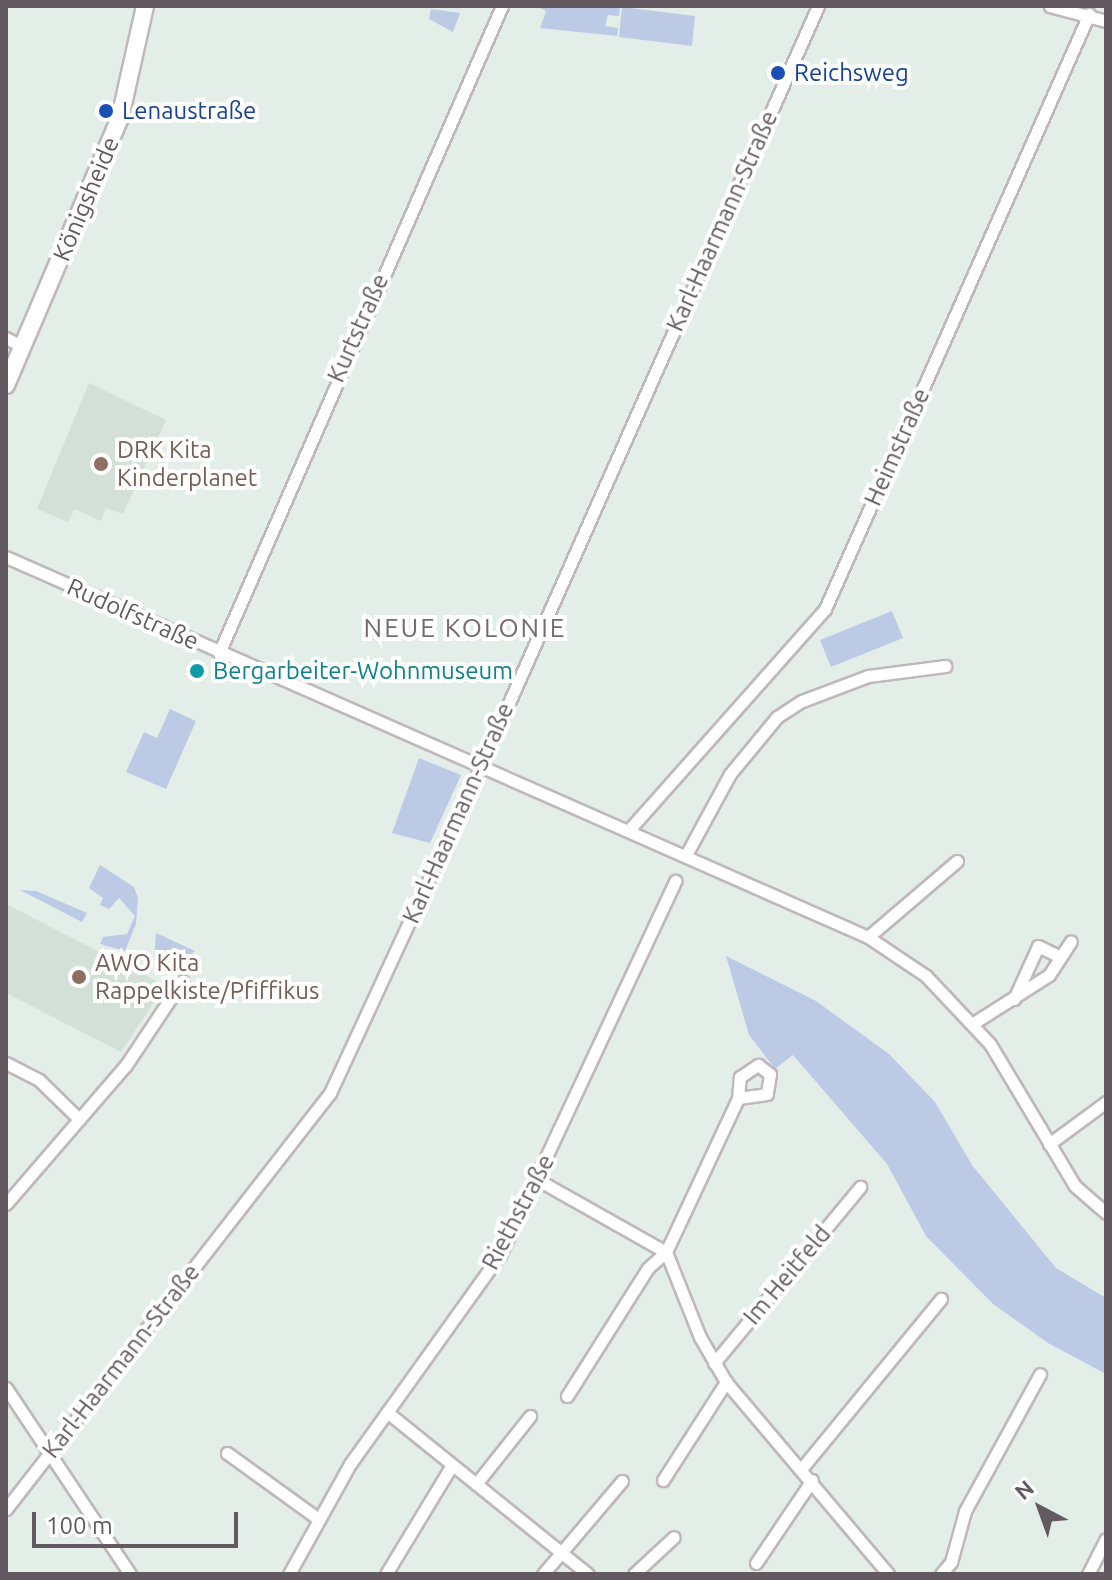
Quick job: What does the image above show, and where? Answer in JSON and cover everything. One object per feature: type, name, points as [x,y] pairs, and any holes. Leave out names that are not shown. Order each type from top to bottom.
[{"type":"main road","name":"Königsheide","points":[[6,385],[120,118],[145,6]]},
{"type":"street","name":"Kurtstraße","points":[[219,653],[502,6]]},
{"type":"street","name":"Karl-Haarmann-Straße","points":[[6,1509],[330,1093],[480,768],[818,6]]},
{"type":"street","points":[[1050,6],[1106,21]]},
{"type":"street","name":"Heimstraße","points":[[628,831],[825,609],[1089,14]]},
{"type":"street","points":[[6,338],[23,347]]},
{"type":"street","name":"Rudolfstraße","points":[[6,557],[480,768]]},
{"type":"street","points":[[686,855],[730,774],[777,717],[868,676],[945,666]]},
{"type":"street","points":[[480,768],[686,855],[868,937],[926,976],[972,1024],[1010,1074],[1075,1186],[1106,1213]]},
{"type":"street","points":[[868,937],[957,861]]},
{"type":"street","name":"Riethstraße","points":[[289,1574],[317,1518],[387,1412],[501,1253],[538,1180],[675,881]]},
{"type":"street","points":[[972,1024],[1012,1002],[1049,975],[1071,941]]},
{"type":"street","points":[[1012,1002],[1038,946],[1061,957]]},
{"type":"street","points":[[6,1204],[126,1065],[182,981]]},
{"type":"street","points":[[6,1063],[39,1080],[79,1119]]},
{"type":"street","points":[[567,1396],[648,1268],[666,1252],[738,1098]]},
{"type":"street","points":[[1049,1144],[1106,1102]]},
{"type":"street","points":[[538,1180],[666,1252],[714,1363],[726,1382],[802,1468],[888,1574]]},
{"type":"street","name":"Im Heitfeld","points":[[714,1363],[860,1187]]},
{"type":"street","points":[[802,1468],[941,1299]]},
{"type":"street","points":[[941,1574],[951,1562],[965,1511],[1040,1374]]},
{"type":"street","points":[[663,1480],[726,1382]]},
{"type":"street","points":[[6,1388],[130,1574]]},
{"type":"street","points":[[387,1412],[588,1574]]},
{"type":"street","points":[[476,1484],[530,1416]]},
{"type":"street","points":[[227,1453],[317,1518]]},
{"type":"street","points":[[386,1574],[452,1465]]},
{"type":"street","points":[[756,1563],[812,1480]]},
{"type":"street","points":[[543,1574],[558,1552],[622,1481]]},
{"type":"street","points":[[634,1574],[674,1537]]},
{"type":"street","points":[[1088,1574],[1106,1539]]},
{"type":"shaded area","points":[[536,6],[620,7],[619,16],[608,15],[605,26],[618,28],[617,36],[540,28],[546,11]]},
{"type":"shaded area","points":[[622,7],[695,16],[692,46],[619,37]]},
{"type":"shaded area","points":[[431,9],[460,13],[453,32],[429,19]]},
{"type":"shaded area","name":"DRK Kita Kinderplanet","points":[[89,383],[166,420],[123,514],[106,508],[101,521],[75,509],[68,522],[37,509]]},
{"type":"shaded area","points":[[892,611],[903,638],[831,667],[820,640]]},
{"type":"shaded area","points":[[170,709],[196,721],[166,789],[126,772],[144,732],[157,738]]},
{"type":"shaded area","points":[[419,758],[461,775],[430,843],[392,833]]},
{"type":"shaded area","points":[[100,865],[134,887],[138,898],[136,924],[125,951],[100,944],[103,937],[127,934],[135,916],[119,898],[109,909],[100,905],[103,898],[89,888]]},
{"type":"shaded area","points":[[20,890],[36,891],[87,913],[82,922]]},
{"type":"shaded area","name":"AWO Kita Rappelkiste/Pfiffikus","points":[[6,904],[156,981],[158,996],[121,1052],[6,993]]},
{"type":"shaded area","points":[[156,933],[195,951],[178,964],[154,959]]},
{"type":"shaded area","points":[[726,956],[816,1001],[889,1054],[935,1102],[972,1165],[1056,1268],[1106,1298],[1106,1374],[1048,1343],[993,1304],[926,1236],[887,1164],[793,1055],[775,1069],[749,1035]]},
{"type":"place","name":"Reichsweg","points":[[778,73]]},
{"type":"place","name":"Lenaustraße","points":[[106,111]]},
{"type":"place","name":"DRK Kita Kinderplanet","points":[[101,464]]},
{"type":"place","name":"Bergarbeiter-Wohnmuseum","points":[[197,671]]},
{"type":"place","name":"AWO Kita Rappelkiste/Pfiffikus","points":[[79,977]]},
{"type":"district","name":"NEUE KOLONIE","points":[[465,628]]}]
